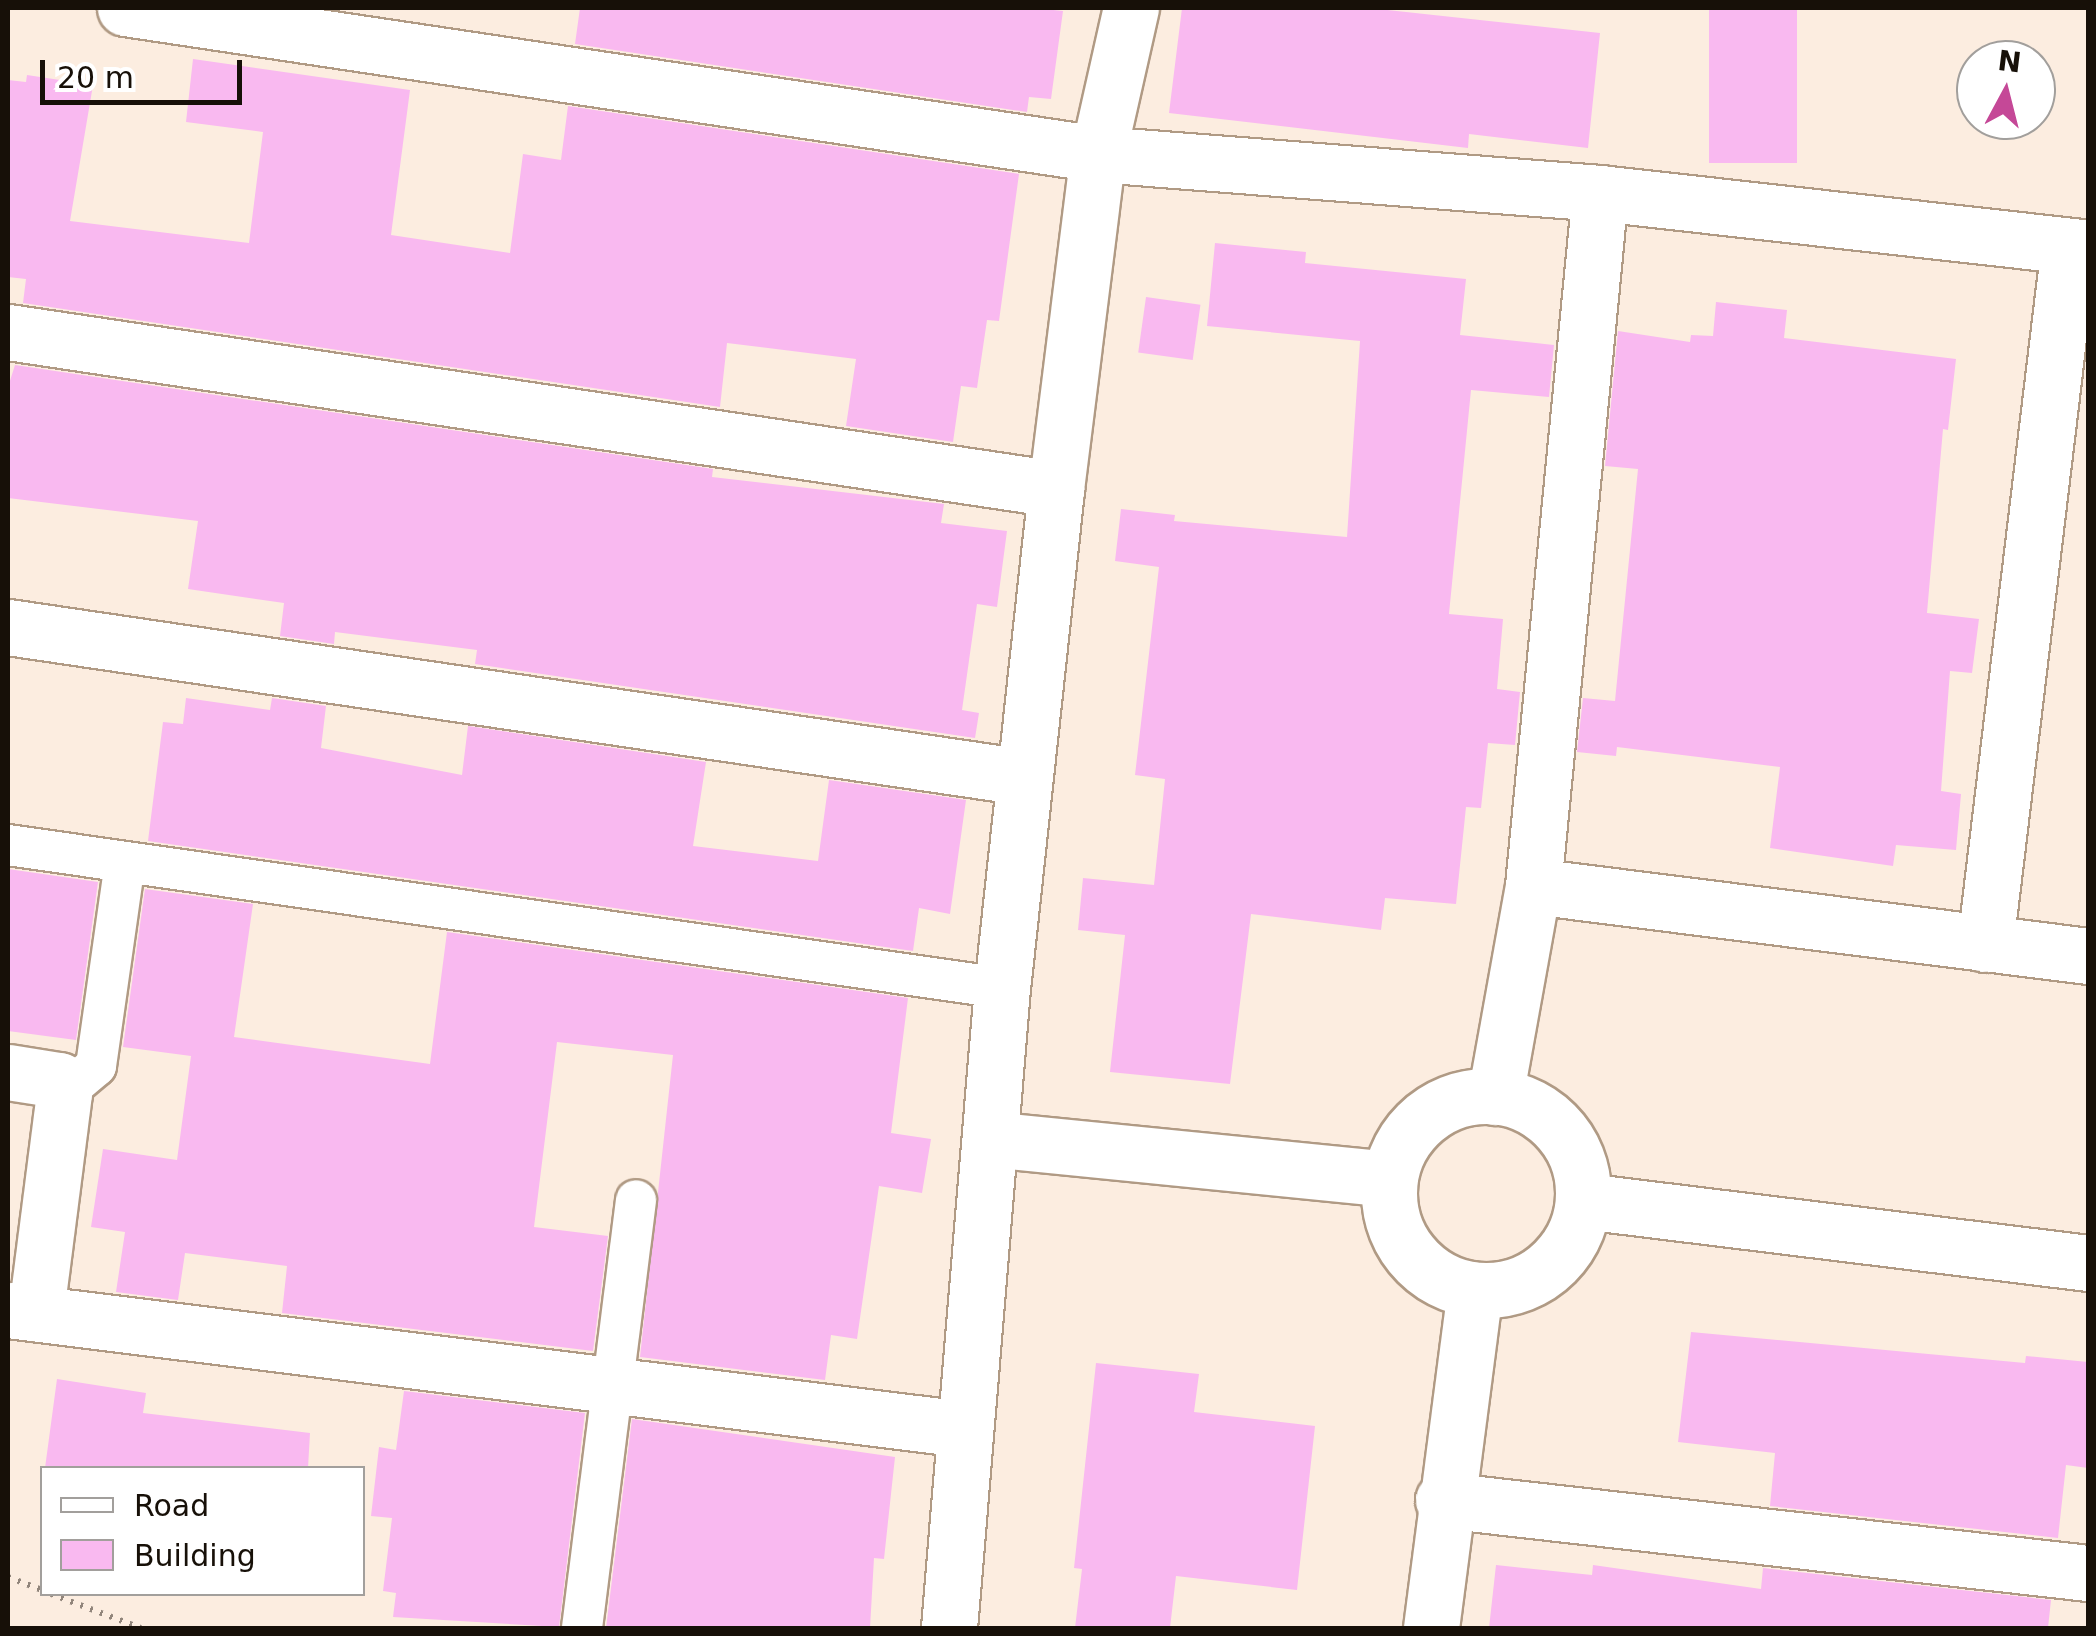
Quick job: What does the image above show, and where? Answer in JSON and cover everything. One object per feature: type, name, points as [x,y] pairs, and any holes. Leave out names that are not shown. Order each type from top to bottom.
[{"type":"street","points":[[125,8],[1098,154],[1600,193],[2079,247],[1985,944]]},
{"type":"street","points":[[949,1628],[1002,988],[1056,489],[1098,154],[1131,8]]},
{"type":"street","points":[[1496,1098],[1533,886],[1600,193]]},
{"type":"street","points":[[8,332],[1056,489]]},
{"type":"street","points":[[8,627],[1024,777]]},
{"type":"street","points":[[1533,886],[2088,956]]},
{"type":"street","points":[[8,1072],[59,1080],[64,1093],[22,1311],[963,1430]]},
{"type":"street","points":[[1496,1098],[1544,1114],[1567,1138],[1580,1168],[1584,1201],[1576,1231],[1560,1258],[1520,1283],[1474,1290],[1444,1282],[1400,1240],[1389,1178],[1399,1147],[1420,1121],[1448,1103],[1496,1098]]},
{"type":"street","points":[[990,1138],[1389,1178]]},
{"type":"street","points":[[1584,1201],[2088,1263]]},
{"type":"street","points":[[1432,1628],[1443,1500],[1474,1290]]},
{"type":"street","points":[[1443,1500],[2088,1573]]},
{"type":"lane","points":[[8,845],[1002,988]]},
{"type":"lane","points":[[64,1093],[96,1066],[125,863]]},
{"type":"lane","points":[[582,1628],[636,1200]]},
{"type":"path","points":[[8,1576],[40,1589]]},
{"type":"path","points":[[56,1596],[141,1628]]},
{"type":"building","points":[[580,8],[1063,11],[1051,99],[1029,97],[1027,112],[575,44]]},
{"type":"building","points":[[1182,8],[1369,8],[1600,33],[1588,148],[1469,134],[1468,148],[1169,113]]},
{"type":"building","points":[[1709,8],[1797,8],[1797,163],[1709,163]]},
{"type":"building","points":[[193,59],[410,90],[391,235],[510,253],[523,154],[561,160],[568,106],[1019,174],[999,321],[987,320],[977,388],[961,386],[953,442],[846,426],[856,359],[727,343],[720,407],[23,303],[26,279],[8,277],[8,80],[26,82],[27,75],[93,85],[70,221],[249,243],[263,132],[186,122]]},
{"type":"building","points":[[1215,243],[1306,252],[1305,263],[1466,279],[1460,335],[1554,345],[1549,397],[1471,390],[1449,614],[1503,619],[1497,689],[1520,692],[1515,745],[1488,743],[1481,808],[1466,807],[1456,904],[1385,898],[1381,930],[1251,914],[1230,1084],[1110,1072],[1125,935],[1078,930],[1083,878],[1154,885],[1165,779],[1135,775],[1159,567],[1115,561],[1121,509],[1175,515],[1174,521],[1347,537],[1360,341],[1207,326]]},
{"type":"building","points":[[1146,297],[1200,305],[1193,360],[1138,352]]},
{"type":"building","points":[[1716,302],[1787,310],[1784,338],[1956,359],[1948,430],[1943,429],[1927,613],[1979,619],[1972,673],[1950,671],[1941,791],[1961,794],[1956,850],[1896,845],[1893,866],[1770,848],[1780,767],[1617,747],[1616,756],[1577,752],[1583,698],[1615,701],[1638,469],[1605,466],[1618,331],[1690,342],[1691,335],[1713,336]]},
{"type":"building","points":[[15,365],[713,469],[712,477],[944,504],[941,523],[1007,531],[997,607],[977,604],[962,710],[979,713],[975,738],[475,664],[477,650],[335,632],[334,644],[280,636],[284,603],[188,589],[198,521],[8,498],[8,387]]},
{"type":"building","points":[[186,698],[270,710],[272,698],[326,706],[321,748],[462,775],[468,726],[706,762],[693,846],[818,861],[829,780],[966,800],[950,914],[919,908],[913,951],[148,841],[163,722],[183,724]]},
{"type":"building","points":[[8,869],[98,882],[76,1040],[8,1031]]},
{"type":"building","points":[[145,889],[253,904],[234,1037],[430,1064],[447,932],[908,998],[891,1133],[931,1139],[922,1193],[879,1186],[857,1339],[831,1335],[825,1380],[640,1357],[673,1055],[557,1042],[534,1227],[608,1236],[593,1351],[282,1313],[287,1266],[185,1253],[178,1300],[116,1292],[125,1232],[91,1227],[103,1149],[177,1160],[191,1056],[123,1047]]},
{"type":"building","points":[[1691,1332],[2025,1363],[2026,1356],[2088,1362],[2088,1468],[2066,1465],[2058,1538],[1770,1506],[1775,1453],[1678,1442]]},
{"type":"building","points":[[1096,1363],[1199,1374],[1194,1412],[1315,1426],[1297,1590],[1176,1576],[1170,1628],[1075,1628],[1082,1569],[1074,1568]]},
{"type":"building","points":[[57,1379],[146,1393],[143,1413],[310,1433],[308,1466],[45,1466]]},
{"type":"building","points":[[404,1391],[585,1413],[559,1627],[393,1617],[396,1593],[383,1591],[392,1518],[371,1516],[379,1447],[396,1450]]},
{"type":"building","points":[[632,1419],[895,1457],[884,1559],[874,1558],[870,1628],[606,1628]]},
{"type":"building","points":[[1496,1565],[1592,1575],[1593,1565],[1761,1589],[1763,1568],[2051,1600],[2048,1628],[1489,1628]]}]
